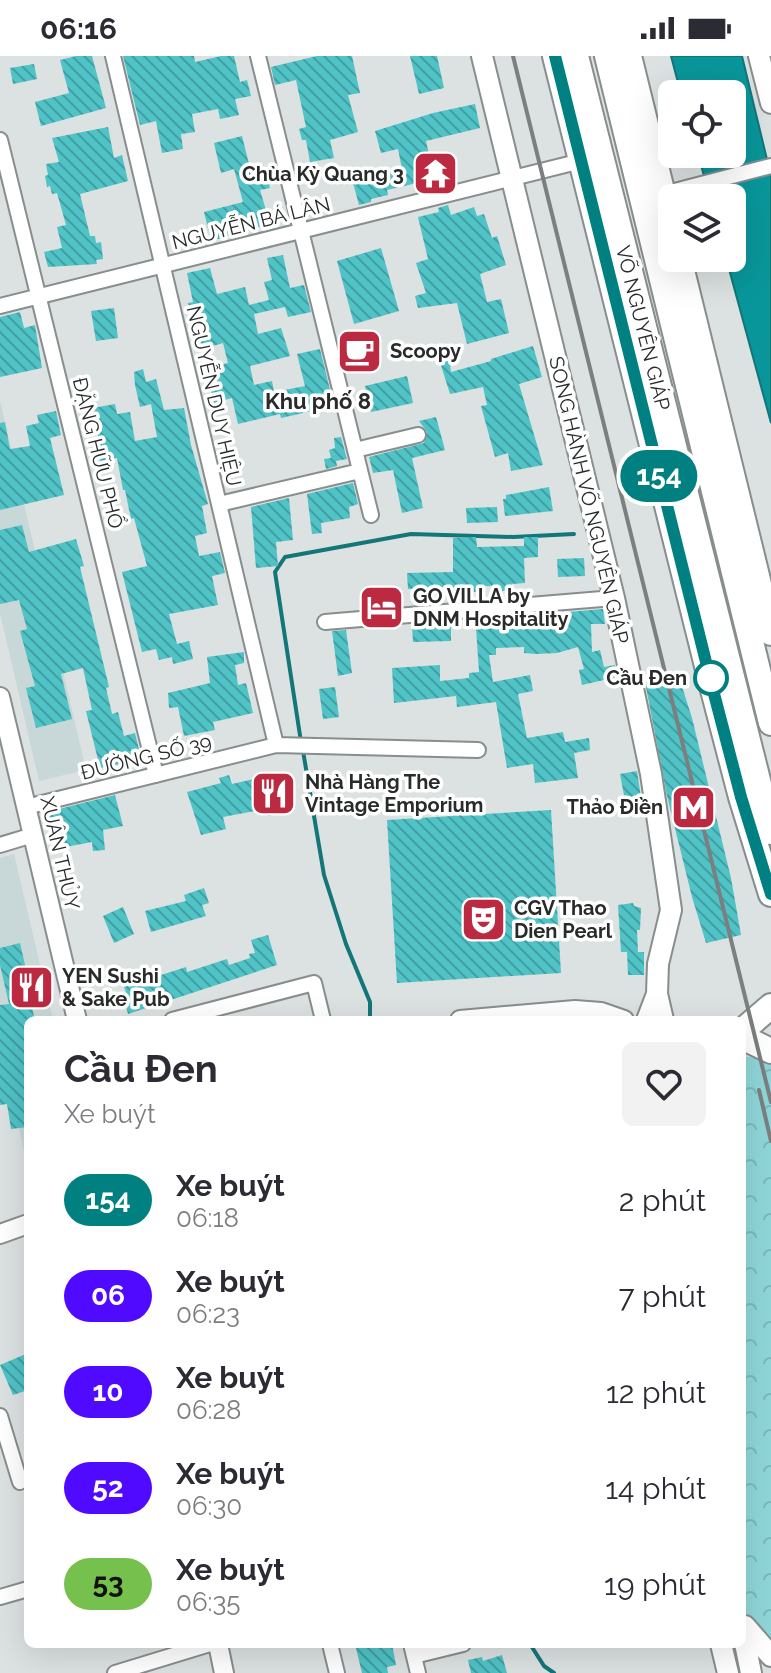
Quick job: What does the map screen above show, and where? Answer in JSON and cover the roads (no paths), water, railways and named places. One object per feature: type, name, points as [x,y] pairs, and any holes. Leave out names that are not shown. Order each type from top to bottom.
[{"type":"highway","name":"VÕ NGUYÊN GIÁP","points":[[555,56],[720,714],[771,894]]},
{"type":"highway","name":"VÕ NGUYÊN GIÁP","points":[[576,56],[771,832]]},
{"type":"highway","name":"VÕ NGUYÊN GIÁP","points":[[607,56],[771,723]]},
{"type":"highway","points":[[629,56],[661,184]]},
{"type":"highway","points":[[682,272],[771,633]]},
{"type":"highway","points":[[746,1030],[771,1006]]},
{"type":"highway","points":[[746,1036],[771,1051]]},
{"type":"main road","name":"SONG HÀNH VÕ NGUYÊN GIÁP","points":[[482,56],[614,598],[651,774],[671,910],[658,964],[657,994],[662,1016]]},
{"type":"main road","points":[[759,56],[771,103]]},
{"type":"main road","name":"SONG HÀNH VÕ NGUYÊN GIÁP","points":[[649,1016],[657,994]]},
{"type":"main road","points":[[746,1629],[771,1656]]},
{"type":"main road","points":[[746,1646],[751,1673]]},
{"type":"street","name":"NGUYỄN DUY HIỆU","points":[[113,56],[219,504],[282,746]]},
{"type":"street","points":[[258,56],[371,515]]},
{"type":"street","name":"ĐẶNG HỮU PHỔ","points":[[0,140],[156,775]]},
{"type":"street","name":"NGUYỄN BÁ LÂN","points":[[0,306],[581,161]]},
{"type":"street","points":[[701,184],[771,166]]},
{"type":"street","points":[[355,450],[418,435]]},
{"type":"street","points":[[219,504],[360,471]]},
{"type":"street","points":[[325,622],[614,598]]},
{"type":"street","name":"XUÂN THỦY","points":[[0,697],[76,1016]]},
{"type":"street","name":"ĐƯỜNG SỐ 39","points":[[26,807],[282,746],[478,750]]},
{"type":"street","points":[[0,845],[33,835]]},
{"type":"street","points":[[187,1016],[314,983],[322,1016]]},
{"type":"street","points":[[506,1016],[575,1010],[612,1016]]},
{"type":"street","points":[[0,1234],[24,1225]]},
{"type":"street","points":[[0,1416],[20,1482]]},
{"type":"street","points":[[0,1597],[24,1590]]},
{"type":"street","points":[[115,1673],[197,1648]]},
{"type":"street","points":[[219,1648],[224,1673]]},
{"type":"street","points":[[331,1648],[337,1673]]},
{"type":"street","points":[[412,1650],[418,1673]]},
{"type":"waterway","points":[[301,742],[275,572],[285,557],[411,534],[513,537],[574,534]]},
{"type":"waterway","points":[[303,751],[324,875],[346,944],[370,1002],[370,1016]]},
{"type":"waterway","points":[[533,1648],[544,1666],[554,1673]]},
{"type":"railway","points":[[513,56],[771,1102]]},
{"type":"railway","points":[[759,1090],[771,1141]]},
{"type":"place","name":"Chùa Kỳ Quang 3","points":[[435,174]]},
{"type":"place","name":"Scoopy","points":[[359,351]]},
{"type":"place","name":"GO VILLA by DNM Hospitality","points":[[382,608]]},
{"type":"place","name":"Cầu Đen","points":[[711,678]]},
{"type":"place","name":"Nhà Hàng The Vintage Emporium","points":[[274,793]]},
{"type":"place","name":"Thảo Điền","points":[[694,807]]},
{"type":"place","name":"CGV Thao Dien Pearl","points":[[483,919]]},
{"type":"place","name":"YEN Sushi & Sake Pub","points":[[31,988]]},
{"type":"district","name":"Khu phố 8","points":[[318,401]]}]
